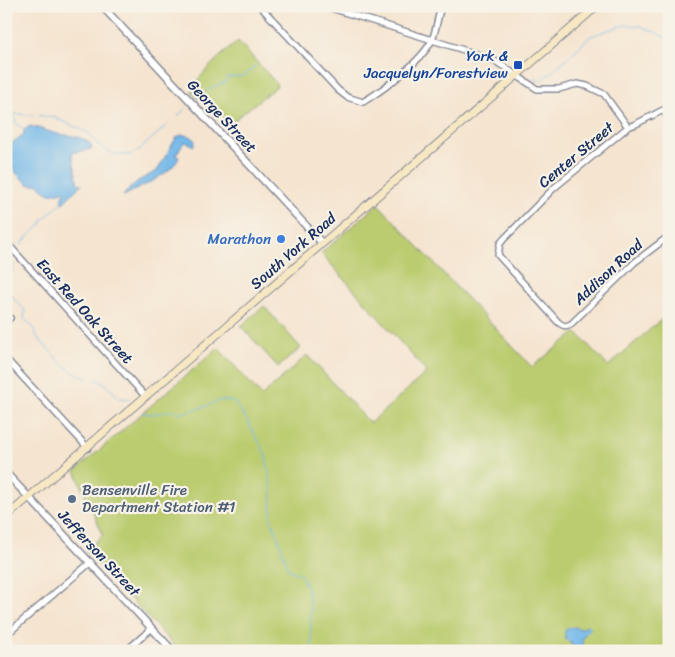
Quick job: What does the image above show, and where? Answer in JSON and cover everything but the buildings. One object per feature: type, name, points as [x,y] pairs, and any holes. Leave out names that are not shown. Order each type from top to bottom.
[{"type":"main road","name":"South York Road","points":[[6,517],[597,6]]},
{"type":"street","name":"George Street","points":[[102,6],[322,243]]},
{"type":"street","points":[[260,6],[338,90],[347,97],[364,102],[380,92],[419,59],[432,40],[441,6]]},
{"type":"street","points":[[325,6],[492,59],[537,89],[559,88],[577,84],[587,86],[604,94],[628,127]]},
{"type":"street","name":"Center Street","points":[[565,326],[558,322],[502,261],[498,255],[502,240],[554,188],[628,127],[663,110],[669,122]]},
{"type":"street","name":"Addison Road","points":[[565,326],[571,324],[630,267],[669,236]]},
{"type":"street","name":"East Red Oak Street","points":[[6,242],[146,397]]},
{"type":"street","points":[[6,359],[88,448]]},
{"type":"street","name":"Jefferson Street","points":[[6,473],[173,651]]},
{"type":"street","points":[[6,636],[91,562]]},
{"type":"street","points":[[126,651],[152,628]]},
{"type":"green space","points":[[238,41],[277,86],[232,124],[211,104],[198,98],[192,90],[207,69]]},
{"type":"green space","points":[[378,204],[532,367],[576,332],[608,366],[669,313],[669,651],[179,651],[86,550],[103,535],[75,471],[218,348],[262,396],[307,355],[370,423],[427,372],[321,253]]},
{"type":"green space","points":[[264,306],[301,348],[278,367],[241,326]]},
{"type":"water","points":[[30,126],[80,138],[92,146],[91,149],[72,153],[78,184],[82,184],[63,203],[61,199],[65,191],[49,193],[39,184],[30,185],[15,172],[9,162],[8,146],[24,134],[24,130]]},
{"type":"water","points":[[181,135],[191,136],[195,144],[193,146],[184,142],[177,153],[176,156],[179,157],[176,163],[171,168],[155,180],[123,196],[138,181],[157,171],[176,138]]},
{"type":"water","points":[[587,626],[590,629],[583,638],[581,650],[570,651],[573,646],[565,639],[567,628],[581,629]]},
{"type":"waterway","points":[[533,78],[540,81],[591,36],[624,25],[640,26],[669,40]]},
{"type":"waterway","points":[[197,97],[201,98],[208,90],[225,82],[227,77],[246,75],[256,65]]},
{"type":"waterway","points":[[178,116],[186,108]]},
{"type":"waterway","points":[[6,109],[13,114],[17,124],[25,130]]},
{"type":"waterway","points":[[15,114],[53,117],[89,133],[97,144],[118,155],[130,155],[139,150],[167,125]]},
{"type":"waterway","points":[[20,246],[62,202]]},
{"type":"waterway","points":[[6,279],[12,272],[14,264]]},
{"type":"waterway","points":[[6,290],[25,310],[24,319],[34,328],[37,337],[62,364],[73,372],[87,378]]},
{"type":"waterway","points":[[96,380],[105,383],[119,398],[130,399]]},
{"type":"waterway","points":[[142,413],[154,414],[173,410],[181,413],[221,400],[234,402],[247,420],[266,455],[272,493],[271,520],[288,569],[301,575],[307,588],[310,602],[312,651]]},
{"type":"place","name":"York & Jacquelyn/Forestview","points":[[518,65]]},
{"type":"place","name":"Marathon","points":[[281,239]]},
{"type":"place","name":"Bensenville Fire Department Station #1","points":[[72,499]]}]
